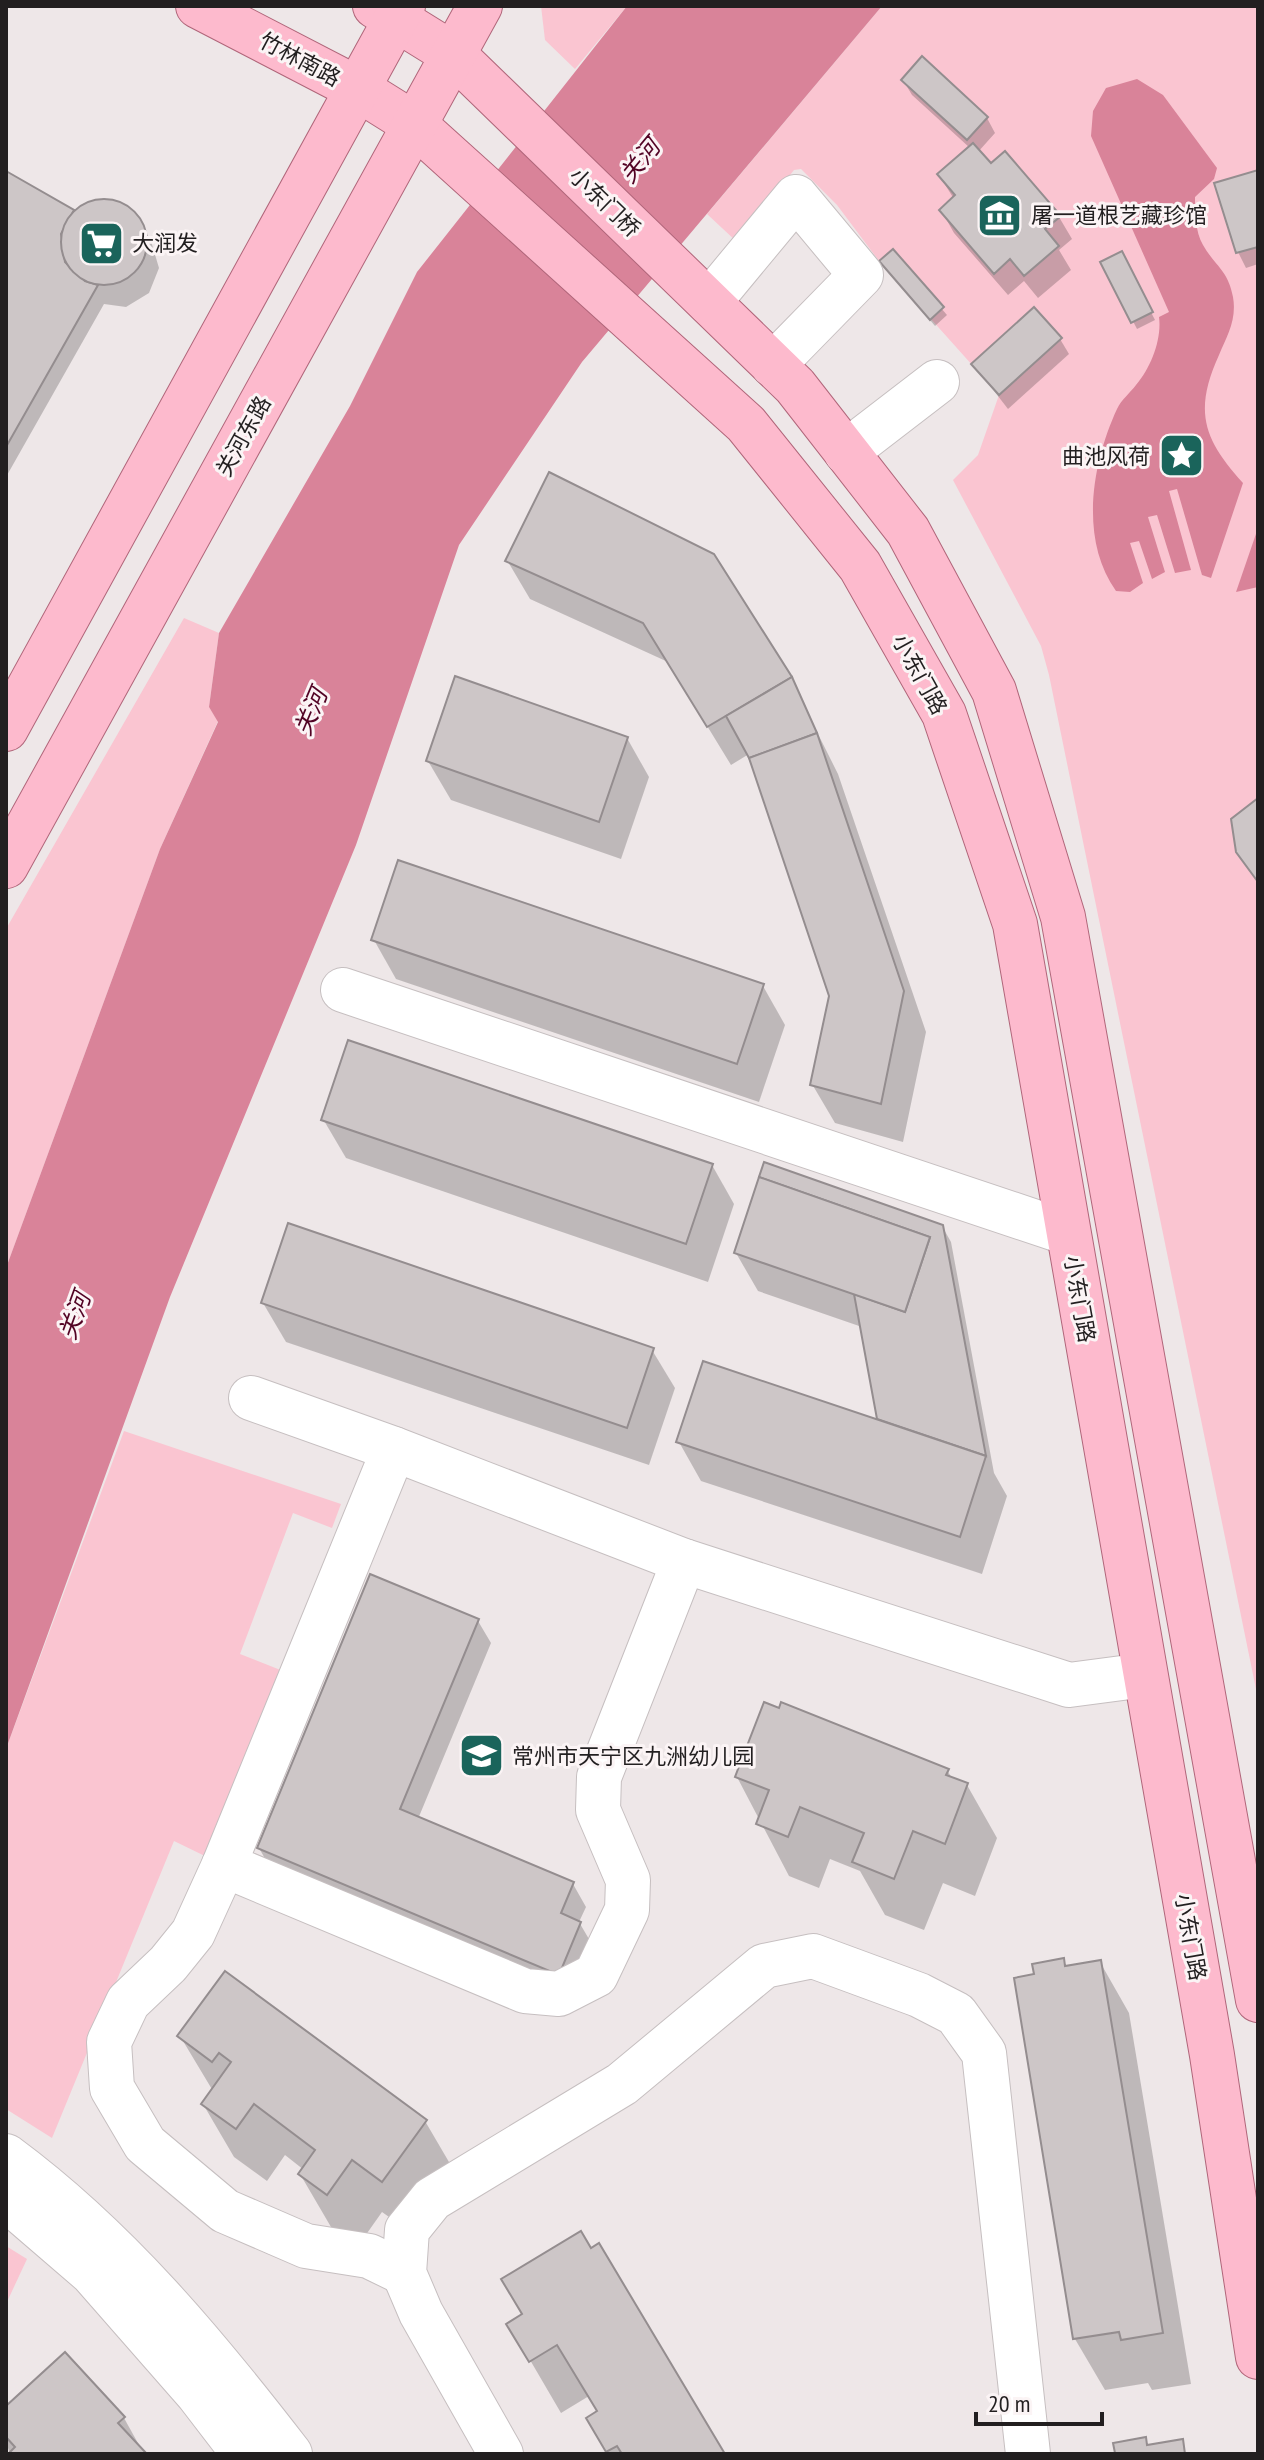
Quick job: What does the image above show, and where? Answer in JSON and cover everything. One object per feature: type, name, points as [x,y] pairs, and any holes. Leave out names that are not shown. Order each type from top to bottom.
[{"type":"main road","name":"竹林南路","points":[[198,6],[358,89]]},
{"type":"main road","name":"关河东路","points":[[6,866],[480,6]]},
{"type":"main road","points":[[6,729],[358,89],[392,10],[454,55]]},
{"type":"main road","name":"小东门桥","points":[[454,55],[705,299]]},
{"type":"main road","points":[[358,89],[414,124]]},
{"type":"main road","name":"小东门路","points":[[414,124],[656,346],[746,424],[860,566],[944,714],[1015,924],[1212,2055],[1258,2357]]},
{"type":"main road","points":[[705,299],[795,386],[908,531],[994,691],[1063,917],[1258,2000]]},
{"type":"street","points":[[705,299],[796,197],[861,275],[773,365]]},
{"type":"street","points":[[846,452],[937,382]]},
{"type":"street","points":[[343,990],[1068,1233]]},
{"type":"street","points":[[251,1398],[394,1449],[684,1561],[1069,1685],[1145,1675]]},
{"type":"street","points":[[394,1449],[224,1865],[193,1933],[168,1964],[128,2002],[109,2042],[112,2088],[145,2144],[225,2211],[306,2246],[369,2256],[404,2273]]},
{"type":"street","points":[[224,1865],[525,1991],[559,1994],[596,1975],[627,1910],[628,1880],[598,1810],[599,1777],[684,1561]]},
{"type":"street","points":[[501,2454],[421,2313],[404,2273],[407,2230],[432,2199],[622,2084],[764,1966],[813,1956],[919,1995],[956,2014],[984,2053],[1028,2454]]},
{"type":"street","points":[[6,2156],[119,2252],[220,2363],[290,2454]]},
{"type":"street","points":[[6,2199],[92,2273],[198,2394],[244,2454]]},
{"type":"shaded area","points":[[541,6],[627,6],[575,69],[545,40]]},
{"type":"shaded area","points":[[882,6],[1258,6],[1258,1699],[1049,675],[1041,646],[953,480],[978,455],[999,395],[879,261],[837,205],[801,169],[794,170],[737,242],[707,214]]},
{"type":"shaded area","points":[[184,618],[219,633],[209,707],[218,721],[160,849],[6,1268],[6,929]]},
{"type":"shaded area","points":[[124,1431],[341,1504],[332,1528],[293,1513],[240,1654],[283,1671],[209,1858],[174,1841],[52,2138],[6,2109],[6,1749]]},
{"type":"shaded area","points":[[6,2246],[27,2259],[6,2304]]},
{"type":"water","name":"关河","points":[[627,6],[882,6],[582,362],[459,545],[356,845],[170,1297],[6,1749],[6,1268],[160,849],[218,722],[209,707],[219,633],[350,406],[417,272]]},
{"type":"water","points":[[1137,79],[1163,95],[1217,168],[1214,179],[1195,197],[1196,221],[1203,245],[1228,280],[1234,313],[1211,375],[1205,409],[1211,439],[1243,483],[1211,578],[1202,575],[1177,489],[1169,491],[1191,570],[1175,573],[1157,515],[1148,517],[1165,572],[1152,579],[1139,541],[1130,543],[1143,583],[1130,592],[1116,591],[1104,570],[1097,548],[1093,525],[1096,477],[1108,430],[1117,409],[1146,370],[1157,344],[1159,317],[1169,312],[1091,136],[1093,111],[1106,88]]},
{"type":"water","points":[[1258,528],[1258,587],[1236,592]]},
{"type":"building","points":[[922,56],[988,117],[967,140],[901,80]]},
{"type":"building","points":[[973,143],[991,163],[1005,151],[1061,216],[1045,229],[1059,246],[1024,276],[1010,259],[994,274],[939,210],[955,195],[937,174]]},
{"type":"building","points":[[1258,170],[1258,247],[1236,253],[1214,183]]},
{"type":"building","points":[[6,171],[74,210],[61,234],[65,262],[85,281],[98,285],[6,447]]},
{"type":"building","points":[[104,199],[121,202],[135,211],[144,225],[147,242],[144,259],[135,273],[121,282],[104,285],[87,282],[73,273],[64,259],[61,242],[64,225],[73,211],[87,202]]},
{"type":"building","points":[[893,249],[944,307],[930,320],[879,261]]},
{"type":"building","points":[[1122,251],[1153,312],[1131,323],[1100,262]]},
{"type":"building","points":[[1034,307],[1062,338],[999,395],[971,364]]},
{"type":"building","points":[[549,472],[714,554],[792,677],[707,727],[643,623],[505,561]]},
{"type":"building","points":[[455,676],[628,737],[599,822],[426,761]]},
{"type":"building","points":[[792,677],[817,733],[749,758],[726,716]]},
{"type":"building","points":[[817,733],[904,991],[881,1104],[810,1085],[829,996],[749,758]]},
{"type":"building","points":[[1258,798],[1258,882],[1236,852],[1231,819]]},
{"type":"building","points":[[398,860],[764,984],[737,1064],[371,940]]},
{"type":"building","points":[[348,1040],[713,1164],[686,1244],[321,1120]]},
{"type":"building","points":[[764,1162],[943,1225],[986,1456],[877,1419],[854,1294],[905,1312],[930,1237],[759,1177]]},
{"type":"building","points":[[759,1177],[930,1237],[905,1312],[734,1253]]},
{"type":"building","points":[[288,1223],[654,1348],[627,1428],[261,1303]]},
{"type":"building","points":[[703,1361],[986,1456],[960,1537],[676,1442]]},
{"type":"building","points":[[370,1574],[479,1619],[400,1809],[574,1882],[561,1913],[581,1922],[559,1975],[257,1848]]},
{"type":"building","points":[[764,1702],[779,1708],[781,1702],[949,1769],[946,1775],[968,1783],[945,1844],[913,1831],[894,1879],[852,1862],[864,1833],[800,1807],[788,1837],[756,1824],[769,1790],[735,1777]]},
{"type":"building","points":[[1064,1958],[1065,1966],[1101,1960],[1163,2333],[1121,2340],[1119,2332],[1073,2339],[1014,1978],[1034,1974],[1032,1964]]},
{"type":"building","points":[[225,1971],[427,2120],[382,2182],[352,2160],[327,2195],[298,2174],[315,2150],[254,2104],[236,2129],[201,2104],[231,2062],[219,2053],[212,2062],[177,2036]]},
{"type":"building","points":[[581,2231],[591,2248],[599,2243],[725,2454],[622,2454],[617,2446],[606,2452],[586,2418],[597,2411],[557,2345],[529,2362],[506,2324],[522,2314],[501,2279]]},
{"type":"building","points":[[65,2352],[125,2417],[118,2423],[147,2454],[8,2454],[15,2447],[6,2437],[6,2406]]},
{"type":"building","points":[[1146,2437],[1147,2445],[1183,2439],[1185,2454],[1112,2454],[1115,2453],[1113,2443]]},
{"type":"place","name":"屠一道根艺藏珍馆","points":[[1000,215]]},
{"type":"place","name":"大润发","points":[[101,243]]},
{"type":"place","name":"曲池风荷","points":[[1181,456]]},
{"type":"place","name":"常州市天宁区九洲幼儿园","points":[[481,1756]]}]
